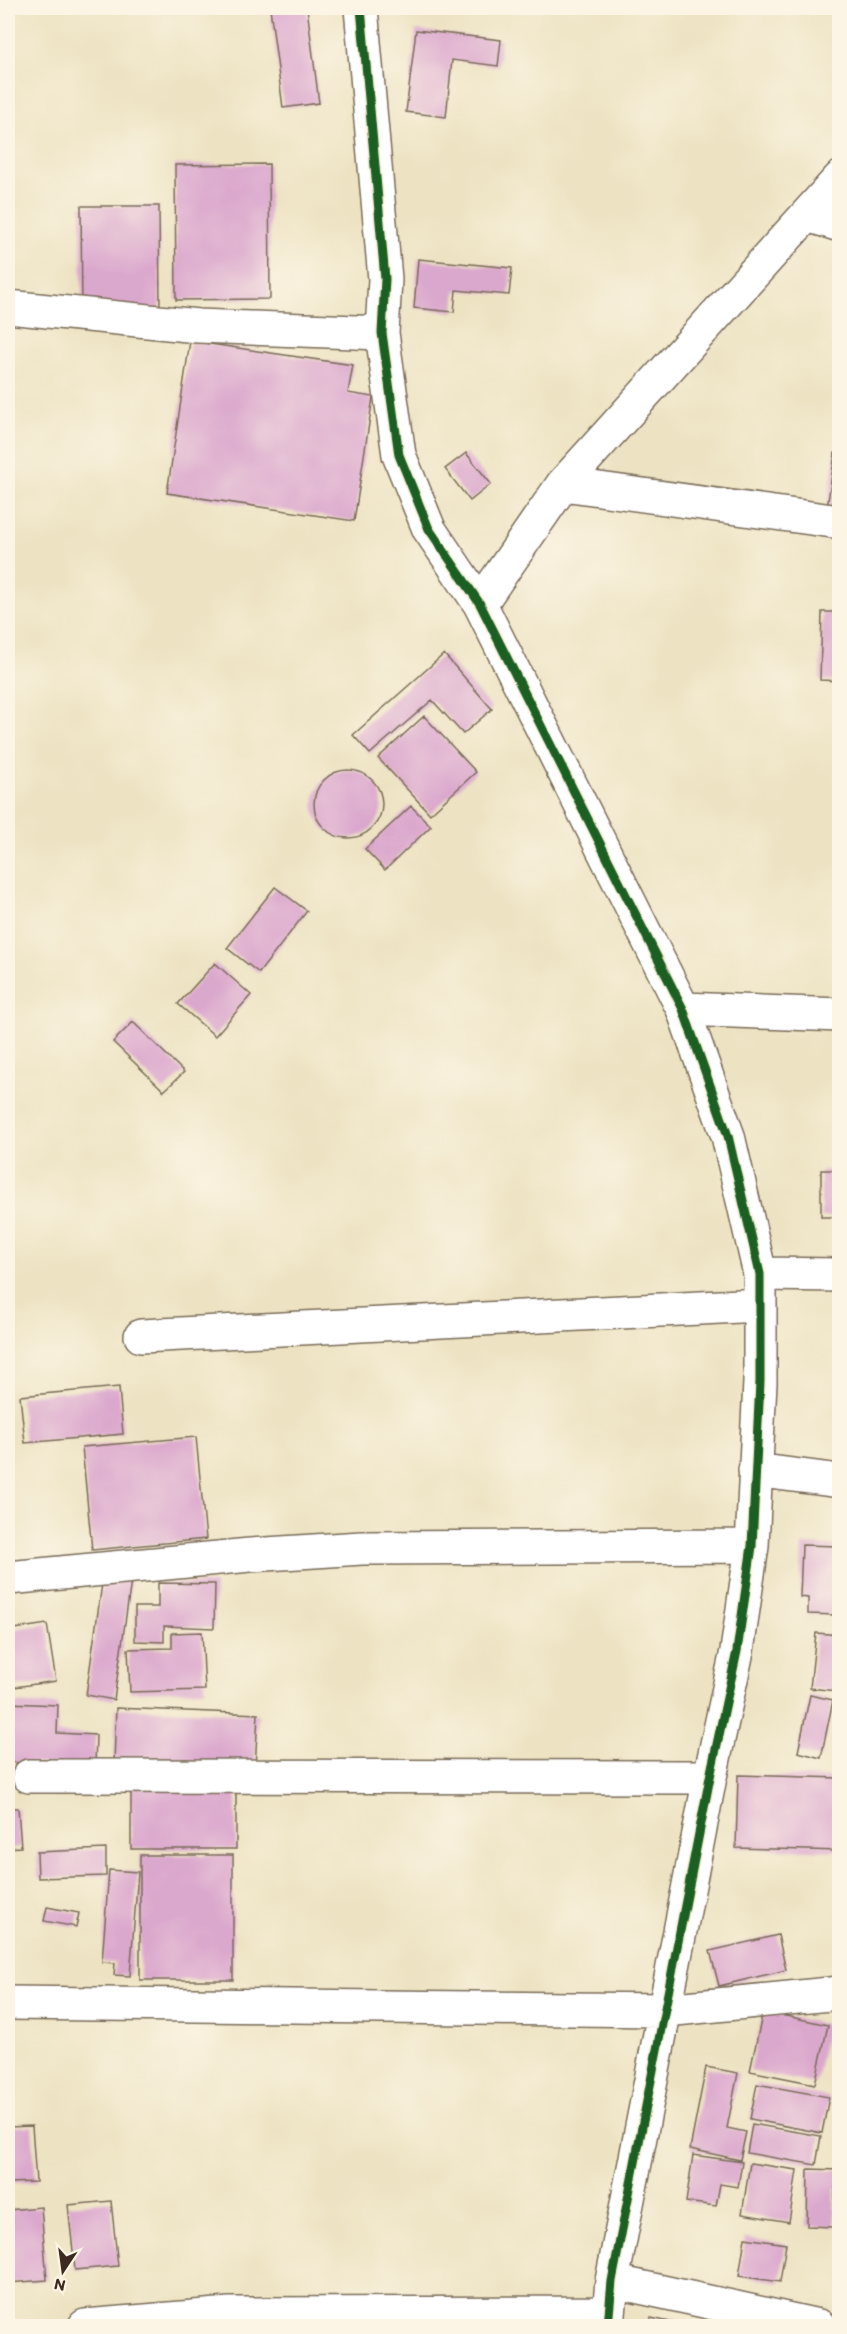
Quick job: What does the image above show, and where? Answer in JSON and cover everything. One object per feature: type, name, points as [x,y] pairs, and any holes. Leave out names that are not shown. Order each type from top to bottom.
[{"type":"street","points":[[362,8],[385,279],[382,333],[399,455],[429,529],[480,604],[683,1009],[728,1136],[760,1290],[760,1382],[752,1546],[737,1651],[710,1777],[610,2307]]},
{"type":"street","points":[[480,604],[563,484],[840,178]]},
{"type":"street","points":[[807,215],[840,225]]},
{"type":"street","points":[[8,307],[198,326],[382,333]]},
{"type":"street","points":[[563,484],[840,522]]},
{"type":"street","points":[[683,1009],[840,1015]]},
{"type":"street","points":[[141,1336],[760,1290],[840,1275]]},
{"type":"street","points":[[756,1470],[840,1481]]},
{"type":"street","points":[[8,1578],[250,1555],[362,1548],[752,1546]]},
{"type":"street","points":[[29,1776],[710,1777]]},
{"type":"street","points":[[8,2003],[665,2010],[840,1993]]},
{"type":"street","points":[[85,2326],[230,2314],[610,2307],[819,2326]]},
{"type":"building","points":[[270,8],[307,8],[319,103],[283,108]]},
{"type":"building","points":[[416,30],[501,40],[498,66],[452,60],[446,117],[406,112]]},
{"type":"building","points":[[269,164],[270,299],[176,300],[175,165]]},
{"type":"building","points":[[81,206],[159,206],[160,310],[82,310]]},
{"type":"building","points":[[418,259],[512,268],[509,295],[456,290],[454,312],[414,308]]},
{"type":"building","points":[[190,341],[353,365],[348,393],[373,397],[354,521],[167,493]]},
{"type":"building","points":[[466,453],[491,484],[470,501],[445,469]]},
{"type":"building","points":[[835,453],[840,453],[840,510],[827,508]]},
{"type":"building","points":[[822,612],[840,612],[840,681],[820,680]]},
{"type":"building","points":[[444,654],[492,709],[463,734],[432,700],[370,754],[353,735]]},
{"type":"building","points":[[424,716],[476,772],[430,814],[378,758]]},
{"type":"building","points":[[341,770],[355,770],[367,775],[377,785],[382,804],[377,823],[367,833],[355,838],[341,838],[329,833],[319,823],[314,811],[314,797],[319,785],[329,775]]},
{"type":"building","points":[[411,806],[431,826],[385,870],[365,849]]},
{"type":"building","points":[[275,887],[307,911],[259,973],[227,948]]},
{"type":"building","points":[[215,963],[251,995],[215,1036],[178,1004]]},
{"type":"building","points":[[133,1022],[184,1072],[164,1091],[113,1042]]},
{"type":"building","points":[[821,1170],[840,1170],[840,1217],[821,1217]]},
{"type":"building","points":[[119,1387],[123,1434],[25,1443],[20,1396]]},
{"type":"building","points":[[196,1437],[206,1539],[92,1550],[82,1447]]},
{"type":"building","points":[[802,1545],[839,1546],[837,1615],[808,1614],[808,1598],[800,1597]]},
{"type":"building","points":[[103,1577],[131,1581],[114,1700],[86,1695]]},
{"type":"building","points":[[158,1583],[215,1584],[214,1628],[164,1626],[164,1642],[135,1641],[135,1607],[158,1607]]},
{"type":"building","points":[[47,1624],[56,1681],[8,1688],[8,1630]]},
{"type":"building","points":[[202,1632],[205,1690],[130,1692],[128,1649],[172,1648],[172,1633]]},
{"type":"building","points":[[816,1633],[840,1635],[836,1691],[810,1688]]},
{"type":"building","points":[[810,1695],[833,1700],[821,1758],[798,1752]]},
{"type":"building","points":[[8,1703],[58,1705],[57,1733],[96,1735],[95,1767],[8,1762]]},
{"type":"building","points":[[116,1708],[258,1714],[255,1769],[114,1763]]},
{"type":"building","points":[[738,1775],[840,1778],[840,1851],[736,1848]]},
{"type":"building","points":[[236,1786],[236,1849],[131,1849],[131,1787]]},
{"type":"building","points":[[8,1808],[18,1808],[21,1847],[8,1848]]},
{"type":"building","points":[[106,1849],[106,1876],[38,1878],[37,1852]]},
{"type":"building","points":[[140,1855],[233,1855],[233,1980],[140,1980]]},
{"type":"building","points":[[109,1870],[138,1872],[130,1976],[114,1975],[115,1963],[102,1962]]},
{"type":"building","points":[[47,1907],[79,1913],[76,1927],[44,1921]]},
{"type":"building","points":[[778,1935],[786,1970],[719,1986],[710,1951]]},
{"type":"building","points":[[763,2011],[828,2025],[815,2084],[750,2071]]},
{"type":"building","points":[[706,2067],[738,2073],[727,2128],[746,2132],[740,2160],[690,2149]]},
{"type":"building","points":[[757,2084],[829,2097],[822,2133],[750,2119]]},
{"type":"building","points":[[752,2124],[821,2136],[816,2165],[747,2153]]},
{"type":"building","points":[[32,2126],[36,2182],[8,2183],[8,2127]]},
{"type":"building","points":[[693,2155],[742,2162],[738,2187],[720,2184],[716,2206],[686,2202]]},
{"type":"building","points":[[750,2163],[797,2170],[789,2222],[742,2214]]},
{"type":"building","points":[[808,2169],[840,2170],[840,2188],[835,2188],[835,2227],[807,2226]]},
{"type":"building","points":[[111,2201],[118,2266],[75,2270],[68,2205]]},
{"type":"building","points":[[41,2207],[47,2280],[8,2283],[8,2210]]},
{"type":"building","points":[[745,2238],[786,2244],[780,2282],[739,2276]]},
{"type":"building","points":[[651,2318],[685,2325],[685,2326],[649,2326]]},
{"type":"cycle path","points":[[361,8],[385,279],[382,333],[399,455],[429,529],[480,604],[683,1009],[728,1136],[760,1274],[760,1382],[752,1546],[737,1651],[710,1777],[612,2281],[608,2326]]}]
